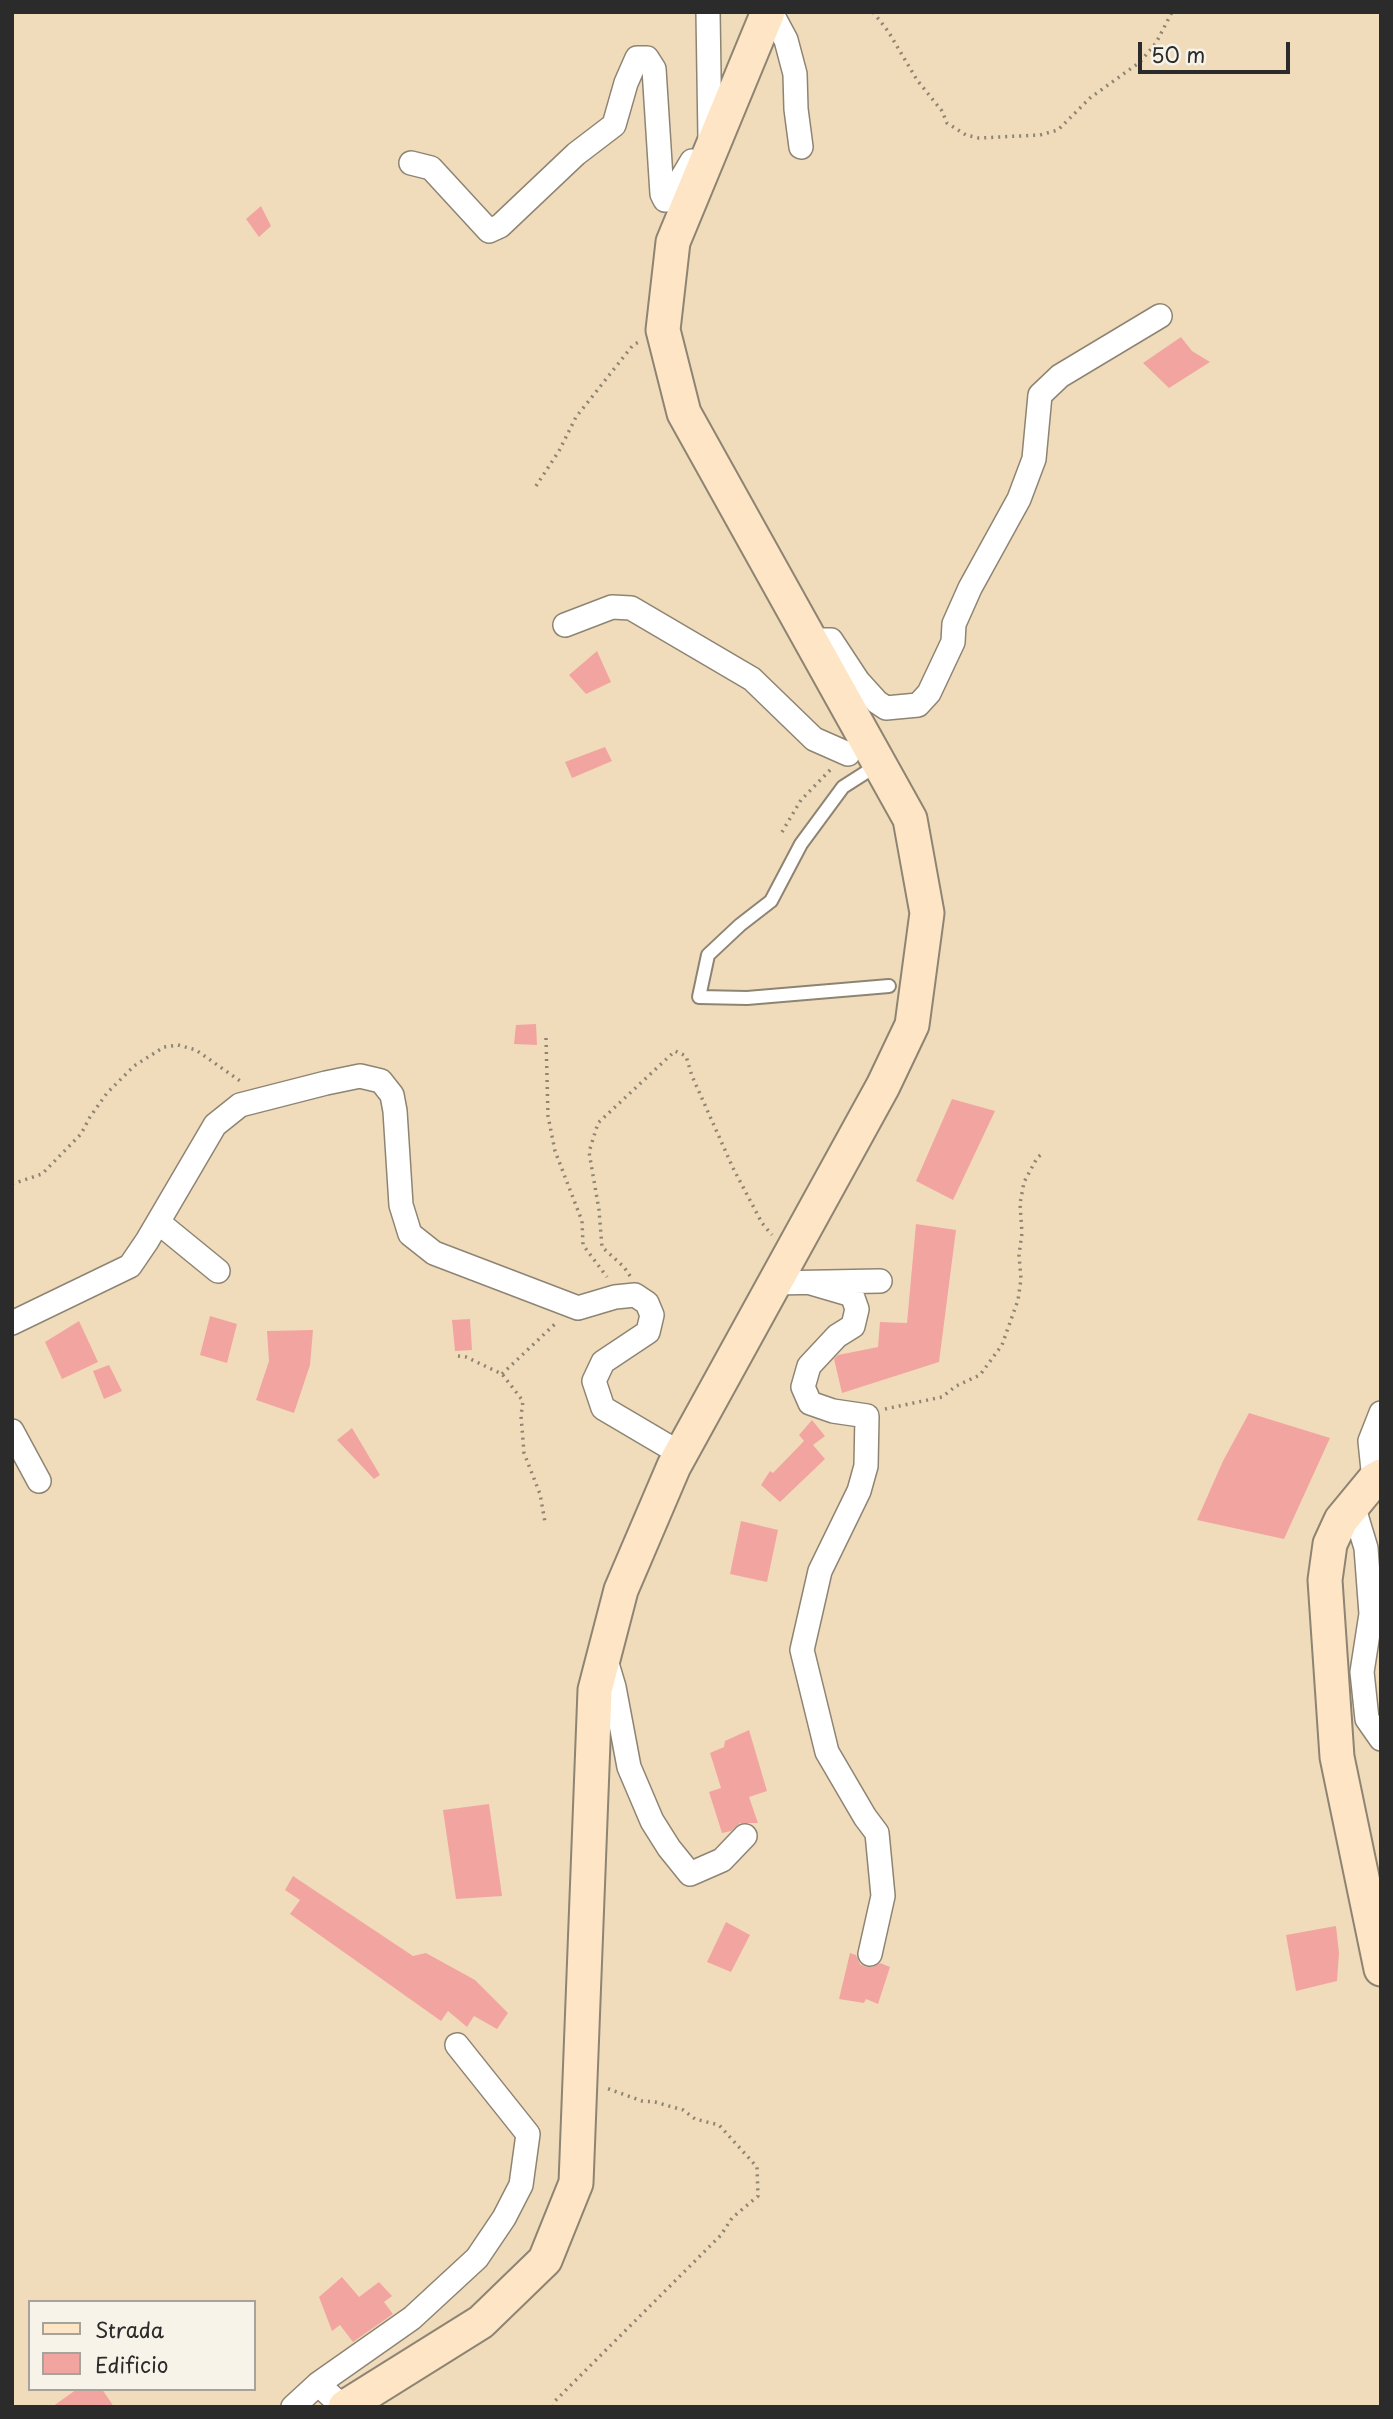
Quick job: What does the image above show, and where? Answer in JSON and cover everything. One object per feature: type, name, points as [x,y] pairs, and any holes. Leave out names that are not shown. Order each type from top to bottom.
[{"type":"main road","points":[[344,2407],[481,2322],[545,2260],[576,2183],[595,1690],[621,1590],[681,1454],[883,1086],[912,1025],[926,913],[910,819],[684,413],[663,330],[673,242],[710,144],[770,12]]},
{"type":"main road","points":[[1369,1487],[1341,1520],[1330,1544],[1325,1580],[1337,1757],[1381,1969]]},
{"type":"street","points":[[411,163],[431,167],[489,231],[500,226],[576,154],[614,125],[626,83],[638,58],[647,58],[653,69],[662,194],[665,201],[670,198],[689,169],[696,152],[710,144],[708,12]]},
{"type":"street","points":[[770,12],[786,40],[795,74],[801,147]]},
{"type":"street","points":[[810,640],[831,640],[858,681],[886,708],[918,705],[929,692],[953,642],[954,624],[970,588],[1019,499],[1034,459],[1040,395],[1060,376],[1160,316]]},
{"type":"street","points":[[565,625],[612,607],[631,608],[752,679],[814,739],[848,754]]},
{"type":"street","points":[[12,1322],[130,1266],[215,1125],[240,1105],[360,1076],[381,1081],[392,1095],[401,1205],[410,1234],[434,1253],[573,1307],[578,1308],[615,1297],[640,1298],[652,1315],[649,1332],[603,1362],[594,1381],[603,1408],[681,1454]]},
{"type":"street","points":[[158,1222],[218,1271]]},
{"type":"street","points":[[782,1269],[811,1283],[852,1295],[857,1309],[853,1326],[837,1336],[809,1366],[803,1387],[810,1404],[833,1411],[867,1416],[866,1466],[859,1491],[820,1571],[802,1650],[827,1752],[877,1833],[883,1896],[870,1954]]},
{"type":"street","points":[[811,1283],[880,1281]]},
{"type":"street","points":[[1381,1413],[1370,1441],[1366,1548],[1371,1614],[1362,1672],[1367,1719],[1381,1740]]},
{"type":"street","points":[[12,1431],[39,1481]]},
{"type":"street","points":[[604,1654],[614,1687],[629,1767],[652,1821],[676,1857],[690,1874],[722,1860],[745,1836]]},
{"type":"street","points":[[293,2407],[318,2384],[412,2318],[477,2258],[504,2218],[521,2185],[528,2134],[457,2045]]},
{"type":"street","points":[[318,2384],[344,2407]]},
{"type":"lane","points":[[879,763],[843,787],[801,844],[771,901],[708,955],[699,997],[747,998],[889,986]]},
{"type":"path","points":[[873,12],[888,31],[917,80],[942,111],[947,123],[966,135],[979,138],[1040,135],[1058,130],[1090,98],[1140,62],[1156,43],[1172,12]]},
{"type":"path","points":[[536,486],[559,452],[576,417],[603,380],[633,345],[663,330]]},
{"type":"path","points":[[782,832],[801,800],[848,754]]},
{"type":"path","points":[[546,1038],[548,1116],[555,1151],[582,1221],[583,1245],[597,1267],[613,1284],[640,1298]]},
{"type":"path","points":[[12,1184],[42,1174],[82,1134],[107,1093],[134,1066],[164,1047],[178,1045],[197,1050],[263,1099]]},
{"type":"path","points":[[640,1298],[624,1267],[602,1247],[589,1152],[598,1124],[675,1051],[686,1056],[692,1076],[733,1168],[782,1269]]},
{"type":"path","points":[[867,1416],[888,1408],[942,1397],[956,1386],[980,1375],[994,1359],[1002,1345],[1018,1300],[1022,1233],[1020,1204],[1024,1182],[1037,1158],[1044,1152]]},
{"type":"path","points":[[502,1374],[573,1307]]},
{"type":"path","points":[[458,1356],[466,1357],[502,1374],[523,1401],[521,1434],[524,1453],[541,1494],[545,1521]]},
{"type":"path","points":[[548,2407],[721,2235],[732,2218],[758,2196],[757,2167],[719,2125],[695,2119],[682,2110],[642,2101],[609,2089],[580,2086]]},
{"type":"path","points":[[553,2407],[555,2401]]},
{"type":"building","points":[[261,206],[271,226],[259,237],[246,219]]},
{"type":"building","points":[[1181,337],[1192,351],[1210,362],[1169,388],[1143,363]]},
{"type":"building","points":[[597,651],[611,682],[586,694],[569,675]]},
{"type":"building","points":[[605,747],[612,761],[572,778],[565,762]]},
{"type":"building","points":[[536,1024],[537,1045],[514,1044],[516,1025]]},
{"type":"building","points":[[952,1099],[995,1111],[953,1200],[916,1181]]},
{"type":"building","points":[[916,1224],[956,1230],[939,1362],[842,1393],[834,1359],[838,1355],[878,1347],[880,1322],[907,1323]]},
{"type":"building","points":[[210,1316],[237,1324],[227,1363],[200,1355]]},
{"type":"building","points":[[470,1319],[472,1350],[455,1351],[452,1320]]},
{"type":"building","points":[[79,1321],[98,1362],[62,1379],[45,1342]]},
{"type":"building","points":[[313,1330],[310,1365],[294,1413],[256,1400],[269,1361],[267,1331]]},
{"type":"building","points":[[109,1365],[122,1391],[104,1399],[93,1371]]},
{"type":"building","points":[[1249,1413],[1330,1438],[1284,1539],[1197,1520],[1223,1461]]},
{"type":"building","points":[[812,1420],[825,1436],[813,1445],[825,1459],[780,1502],[761,1485],[770,1471],[773,1473],[804,1441],[799,1435]]},
{"type":"building","points":[[352,1428],[380,1475],[374,1479],[337,1440]]},
{"type":"building","points":[[741,1521],[778,1530],[767,1582],[730,1574]]},
{"type":"building","points":[[749,1730],[767,1791],[749,1797],[758,1823],[740,1823],[731,1831],[722,1833],[709,1792],[721,1788],[710,1753],[724,1747],[725,1741]]},
{"type":"building","points":[[489,1804],[502,1896],[456,1899],[443,1810]]},
{"type":"building","points":[[293,1876],[413,1956],[426,1953],[475,1980],[508,2013],[497,2029],[474,2016],[467,2027],[448,2011],[441,2021],[290,1914],[300,1900],[285,1890]]},
{"type":"building","points":[[726,1922],[750,1935],[731,1972],[707,1962]]},
{"type":"building","points":[[1336,1926],[1339,1953],[1337,1981],[1296,1991],[1286,1935]]},
{"type":"building","points":[[850,1953],[856,1955],[860,1964],[866,1967],[880,1963],[890,1967],[878,2004],[866,1999],[864,2003],[839,1999]]},
{"type":"building","points":[[342,2277],[359,2297],[379,2282],[392,2296],[384,2302],[393,2314],[353,2342],[340,2325],[332,2331],[319,2297]]},
{"type":"building","points":[[74,2391],[103,2391],[114,2407],[52,2407]]}]
